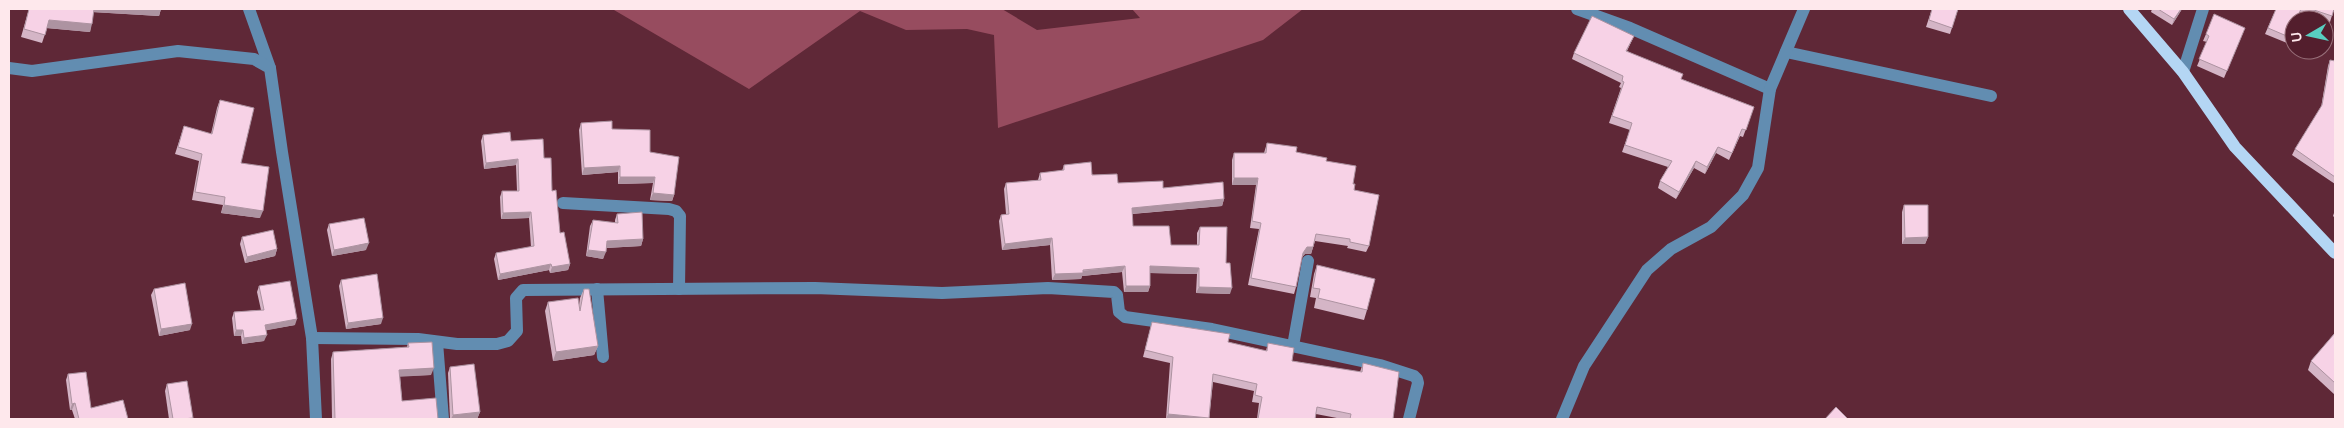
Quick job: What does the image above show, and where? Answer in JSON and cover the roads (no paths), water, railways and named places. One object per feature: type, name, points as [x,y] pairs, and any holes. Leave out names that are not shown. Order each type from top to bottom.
[{"type":"main road","points":[[2129,9],[2183,72],[2234,147],[2335,253]]},
{"type":"street","points":[[249,9],[270,68],[312,338],[316,419]]},
{"type":"street","points":[[1577,9],[1630,28],[1770,89]]},
{"type":"street","points":[[1562,419],[1584,366],[1647,270],[1671,249],[1711,227],[1743,194],[1758,168],[1770,89],[1804,9]]},
{"type":"street","points":[[2183,72],[2204,9]]},
{"type":"street","points":[[9,68],[32,71],[178,50],[254,59],[270,68]]},
{"type":"street","points":[[1786,52],[1990,96]]},
{"type":"street","points":[[563,204],[670,209],[676,211],[680,216],[679,289]]},
{"type":"street","points":[[1293,346],[1308,261]]},
{"type":"street","points":[[312,338],[418,339],[437,342],[487,344],[508,341],[517,331],[516,298],[523,290],[815,288],[942,293],[1048,288],[1114,292],[1117,295],[1119,312],[1125,317],[1212,329],[1380,364],[1414,376],[1418,383],[1409,419]]},
{"type":"street","points":[[596,289],[603,357]]},
{"type":"street","points":[[437,342],[443,419]]}]
